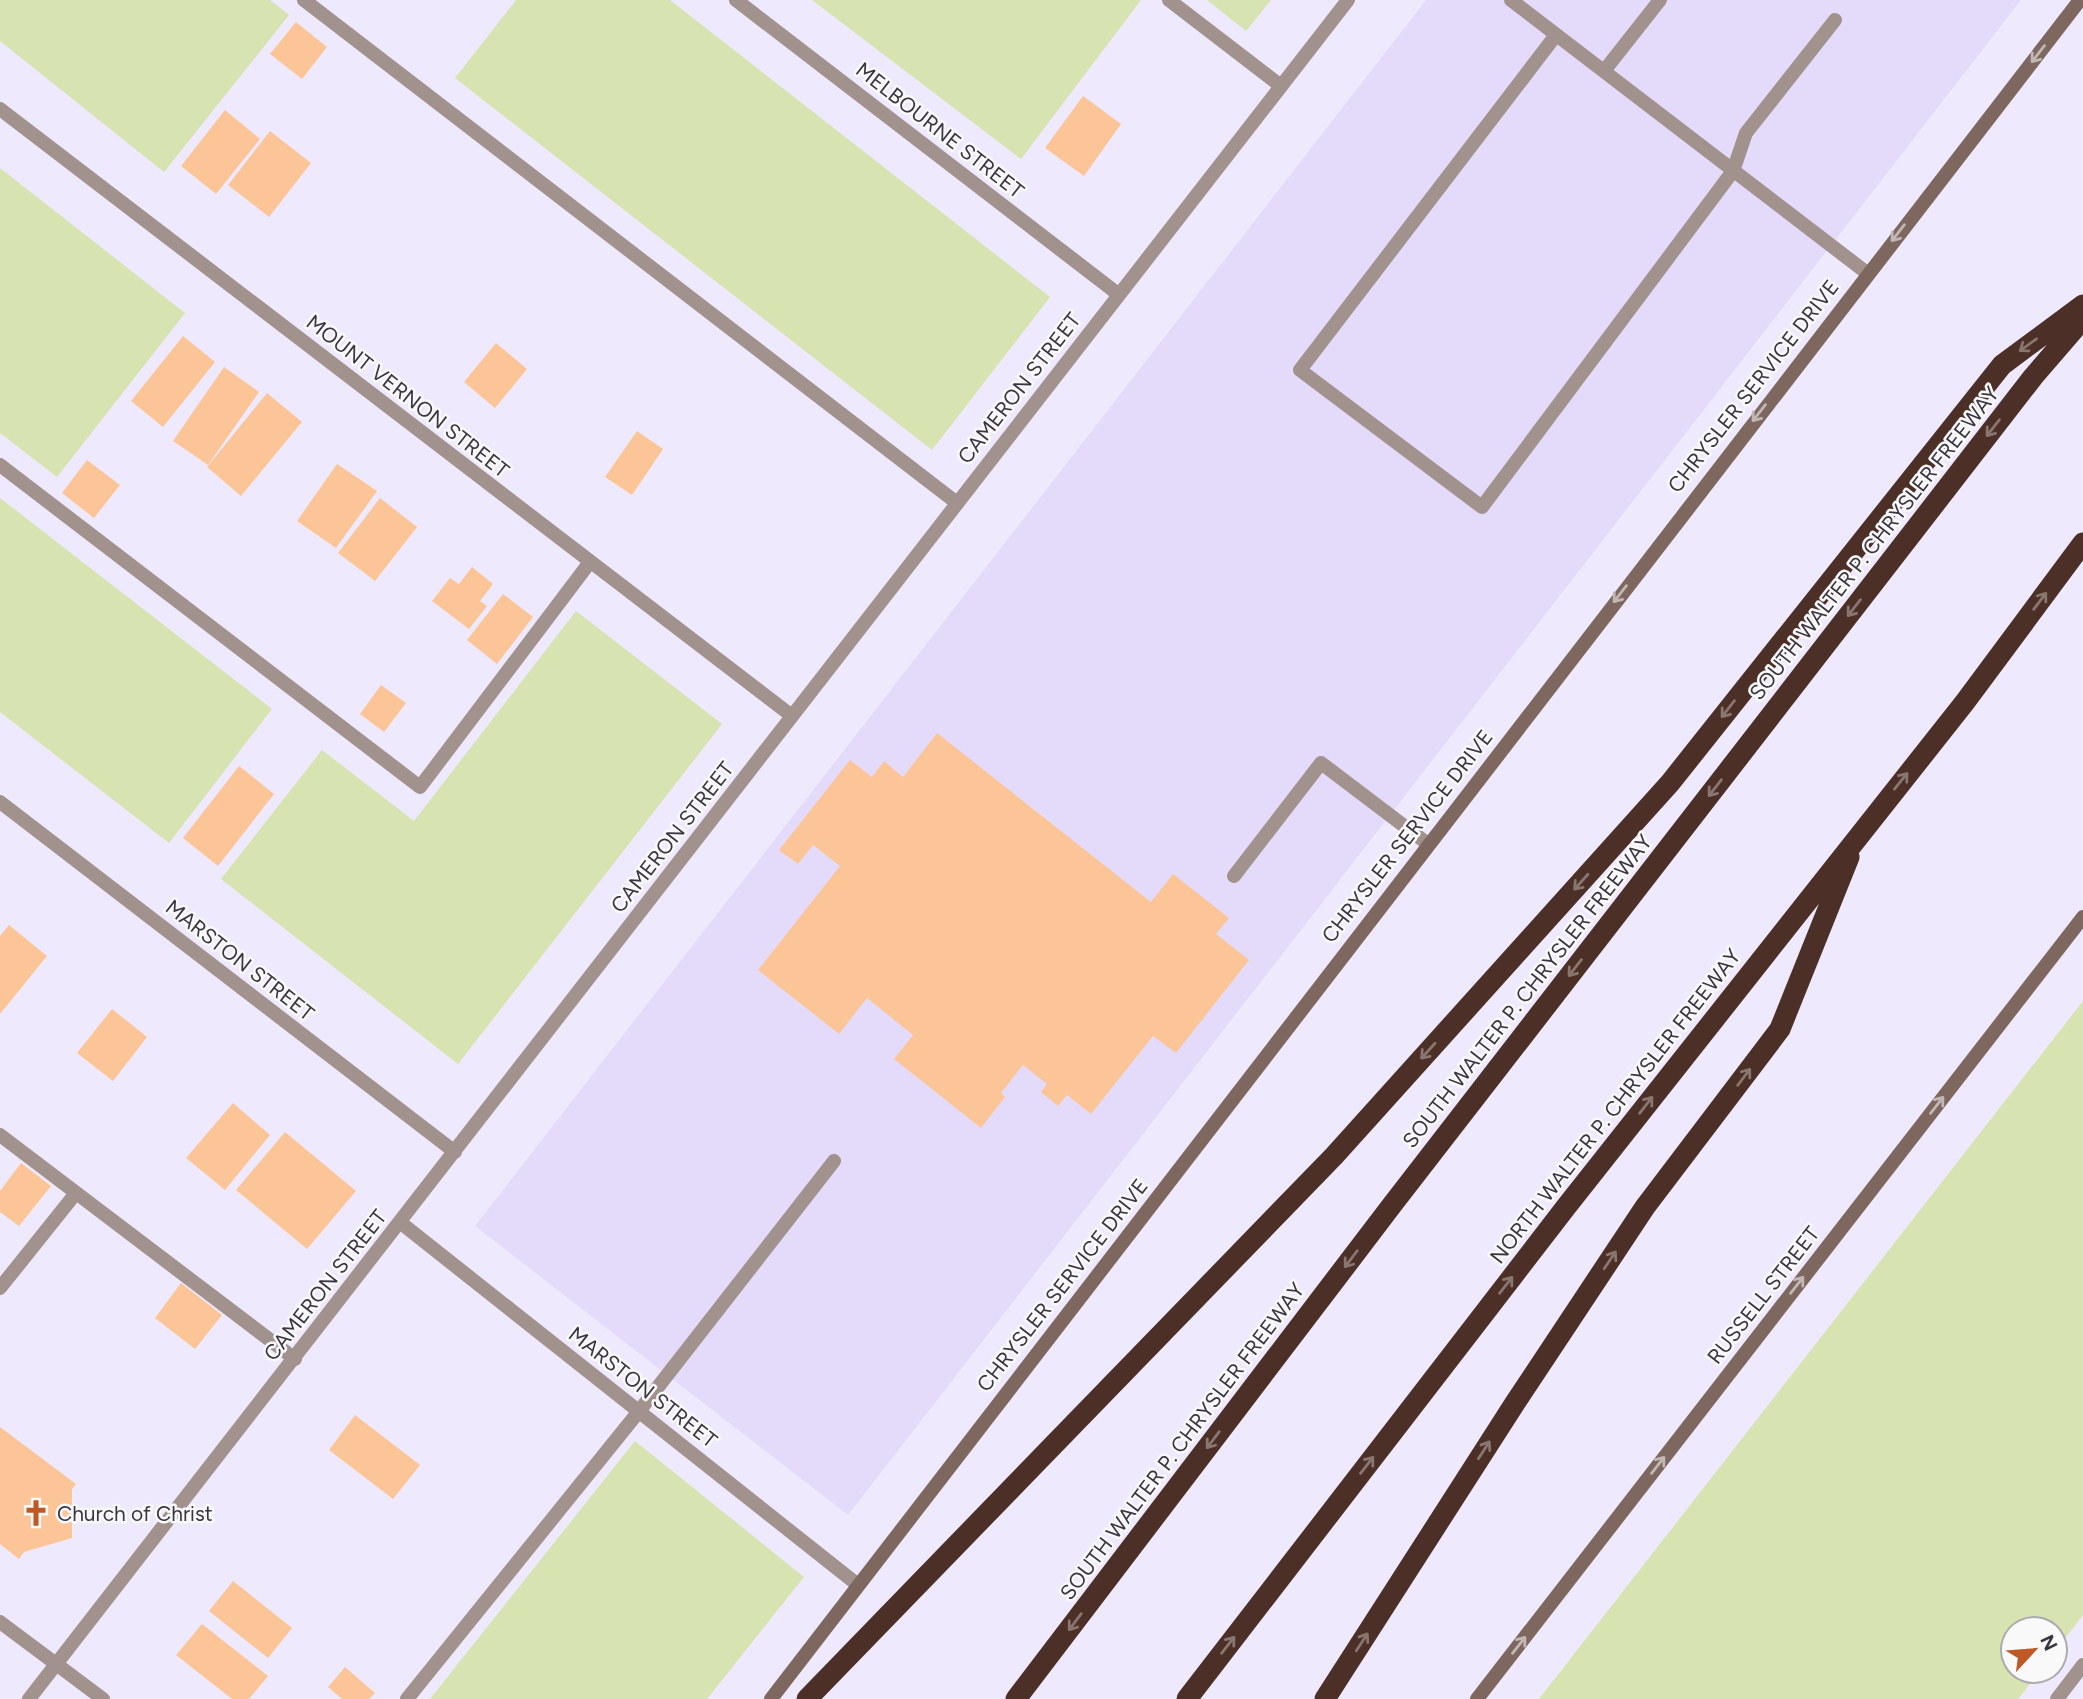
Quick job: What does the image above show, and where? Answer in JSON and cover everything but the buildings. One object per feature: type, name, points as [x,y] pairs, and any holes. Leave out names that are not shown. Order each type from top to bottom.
[{"type":"highway","points":[[807,1699],[1334,1156],[1670,783],[2002,365],[2083,305]]},
{"type":"highway","name":"SOUTH WALTER P. CHRYSLER FREEWAY","points":[[1016,1699],[1400,1194],[2033,377],[2083,319]]},
{"type":"highway","name":"NORTH WALTER P. CHRYSLER FREEWAY","points":[[1187,1699],[1858,835],[1965,702],[2083,543]]},
{"type":"highway","points":[[1325,1699],[1515,1402],[1646,1208],[1780,1029],[1858,835]]},
{"type":"street","points":[[304,0],[957,503]]},
{"type":"street","name":"MELBOURNE STREET","points":[[736,0],[1118,294]]},
{"type":"street","points":[[1168,0],[1281,86]]},
{"type":"street","name":"CAMERON STREET","points":[[29,1699],[1348,0]]},
{"type":"street","points":[[1511,0],[1867,273]]},
{"type":"street","points":[[1604,71],[1660,0]]},
{"type":"street","name":"CHRYSLER SERVICE DRIVE","points":[[771,1699],[1867,273],[2080,0]]},
{"type":"street","points":[[1556,35],[1300,370],[1482,507],[1733,170],[1746,133],[1835,20]]},
{"type":"street","name":"MOUNT VERNON STREET","points":[[0,109],[792,716]]},
{"type":"street","points":[[0,465],[420,787],[590,562]]},
{"type":"street","points":[[1234,876],[1321,763],[1428,844]]},
{"type":"street","name":"MARSTON STREET","points":[[1,804],[455,1152]]},
{"type":"street","name":"RUSSELL STREET","points":[[1477,1699],[2083,917]]},
{"type":"street","points":[[0,1135],[295,1359]]},
{"type":"street","points":[[407,1699],[640,1410],[834,1161]]},
{"type":"street","points":[[0,1288],[76,1193]]},
{"type":"street","name":"MARSTON STREET","points":[[401,1223],[858,1585]]},
{"type":"street","points":[[0,1622],[103,1699]]},
{"type":"street","points":[[2057,1699],[2083,1665]]},
{"type":"shaded area","points":[[1426,0],[2021,0],[848,1515],[475,1226]]},
{"type":"green space","points":[[0,0],[270,0],[289,15],[164,172],[0,41]]},
{"type":"green space","points":[[516,0],[670,0],[1050,297],[932,450],[455,78]]},
{"type":"green space","points":[[812,0],[1141,0],[1021,159]]},
{"type":"green space","points":[[1207,0],[1271,0],[1246,31]]},
{"type":"green space","points":[[0,168],[185,313],[57,477],[0,433]]},
{"type":"green space","points":[[0,498],[272,709],[169,843],[0,712]]},
{"type":"green space","points":[[576,611],[722,724],[458,1064],[221,879],[322,750],[414,821]]},
{"type":"green space","points":[[2083,1001],[2083,1615],[2069,1633],[2069,1615],[1999,1615],[1999,1685],[2029,1685],[2018,1699],[1539,1699]]},
{"type":"green space","points":[[635,1441],[804,1577],[707,1699],[430,1699]]},
{"type":"place","name":"Church of Christ","points":[[36,1513]]}]
